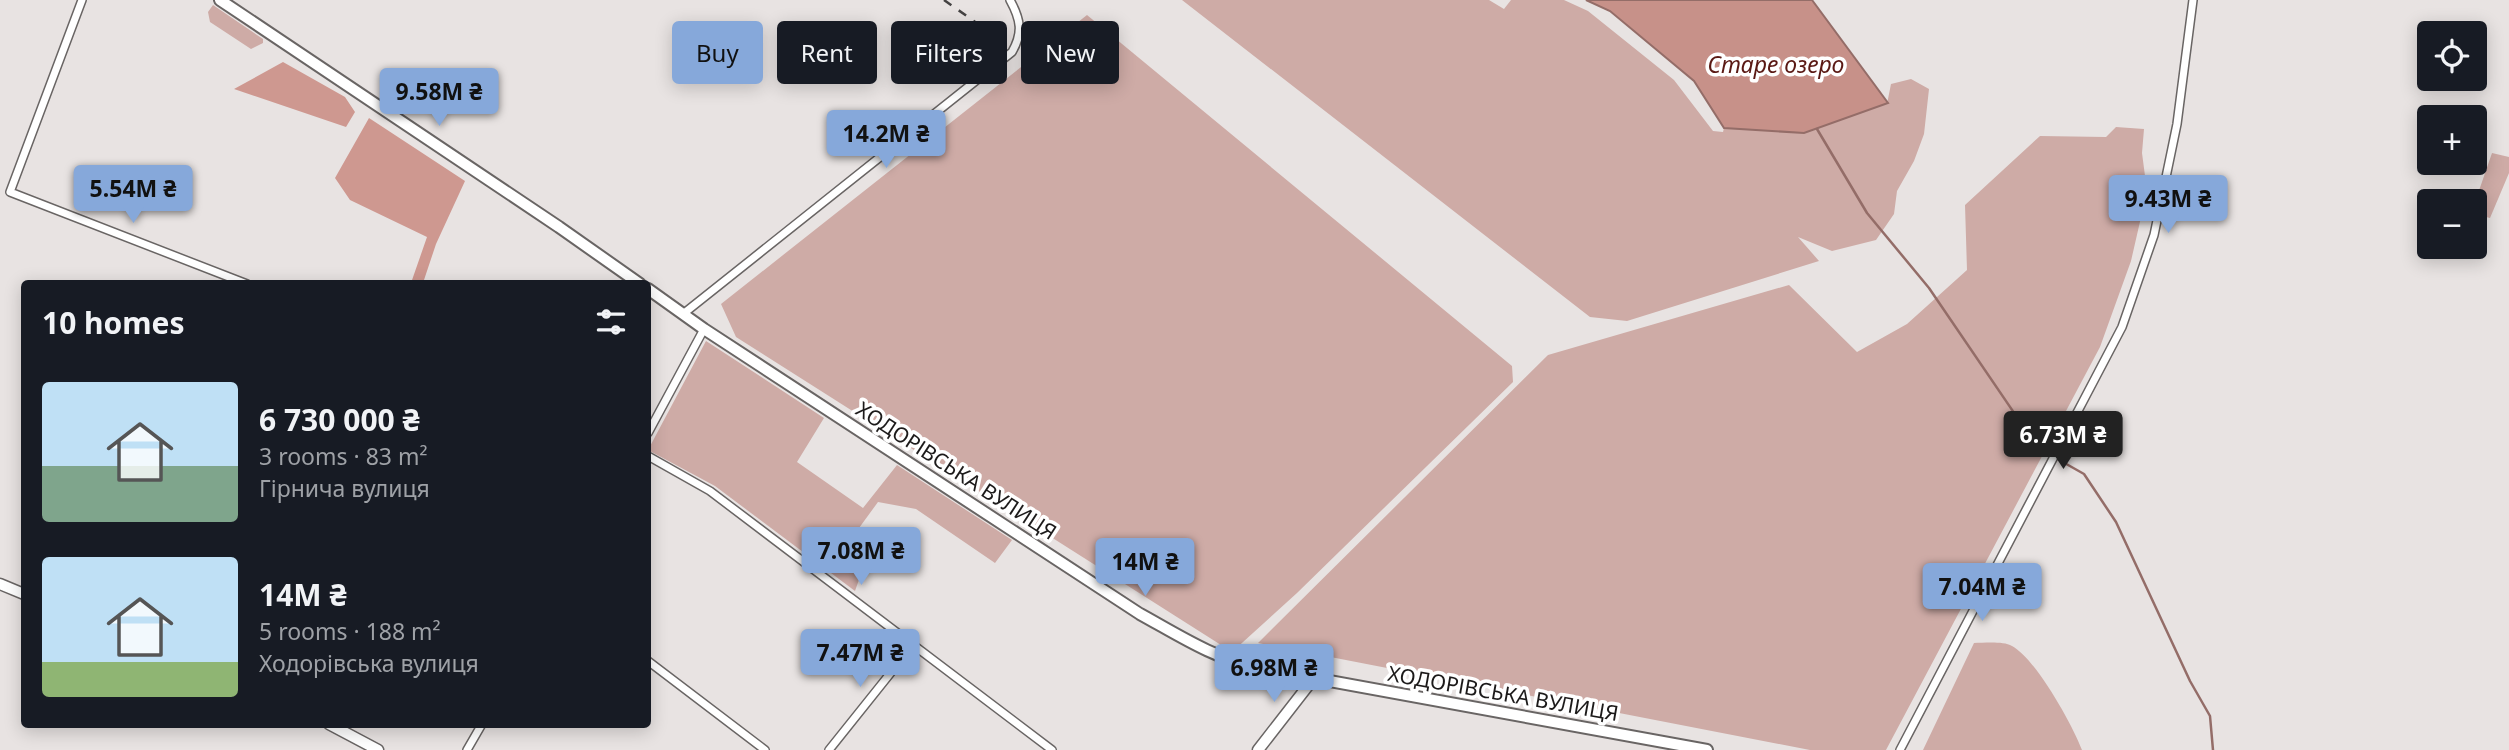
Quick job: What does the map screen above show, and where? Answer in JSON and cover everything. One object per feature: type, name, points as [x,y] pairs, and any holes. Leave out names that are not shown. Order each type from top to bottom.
[{"type":"main road","points":[[220,0],[538,212],[634,280]]},
{"type":"main road","name":"ХОДОРІВСЬКА ВУЛИЦЯ","points":[[651,291],[704,329],[1140,614],[1230,662],[1707,750]]},
{"type":"street","points":[[82,0],[10,192],[237,280]]},
{"type":"street","points":[[683,314],[1012,52],[1020,38],[1020,25],[1010,0]]},
{"type":"street","points":[[1899,750],[2122,327],[2154,235],[2177,124],[2193,0]]},
{"type":"street","points":[[651,427],[704,329]]},
{"type":"street","points":[[651,458],[710,491],[1052,750]]},
{"type":"street","points":[[0,584],[21,593]]},
{"type":"street","points":[[829,750],[913,645]]},
{"type":"street","points":[[651,663],[765,750]]},
{"type":"street","points":[[1258,750],[1314,678]]},
{"type":"street","points":[[337,728],[378,750]]},
{"type":"street","points":[[467,750],[480,728]]},
{"type":"shaded area","points":[[1182,0],[1489,0],[1504,9],[1511,0],[1564,0],[1588,11],[1674,80],[1713,131],[1723,132],[1724,128],[1887,104],[1891,84],[1911,79],[1929,89],[1924,134],[1914,161],[1897,191],[1894,214],[1876,240],[1832,251],[1798,237],[1819,261],[1627,321],[1590,317]]},
{"type":"shaded area","points":[[213,5],[263,39],[263,43],[251,49],[210,22],[208,12]]},
{"type":"shaded area","points":[[1087,15],[1094,21],[1079,21]]},
{"type":"shaded area","points":[[1119,41],[1512,366],[1513,382],[1297,593],[1232,652],[736,337],[721,304],[1000,84],[1007,84],[1007,78],[1021,67],[1021,84],[1119,84]]},
{"type":"shaded area","points":[[283,62],[345,97],[355,112],[346,127],[234,89]]},
{"type":"shaded area","points":[[369,118],[465,181],[436,244],[424,280],[412,280],[427,237],[350,200],[335,178]]},
{"type":"shaded area","points":[[2116,127],[2144,129],[2142,153],[2147,191],[2131,261],[2100,347],[1886,750],[1810,750],[1258,643],[1548,355],[1789,285],[1857,352],[1907,324],[1967,270],[1965,205],[2040,136],[2106,137]]},
{"type":"shaded area","points":[[2492,153],[2509,157],[2509,173],[2490,218],[2487,217],[2487,189],[2480,189],[2484,175],[2487,175]]},
{"type":"shaded area","points":[[706,341],[824,418],[797,462],[863,508],[897,465],[1012,540],[995,563],[916,509],[878,502],[851,539],[868,554],[855,591],[715,486],[651,452],[651,444]]},
{"type":"shaded area","points":[[1974,643],[2004,643],[2021,653],[2052,693],[2082,750],[1923,750]]},
{"type":"water","name":"Старе озеро","points":[[1586,0],[1812,0],[1888,103],[1804,133],[1724,128],[1694,81],[1610,11]]},
{"type":"waterway","points":[[1817,129],[1867,213],[1929,288],[2038,448],[2084,474],[2116,522],[2190,681],[2210,716],[2213,750]]},
{"type":"railway","points":[[944,0],[974,21]]}]
